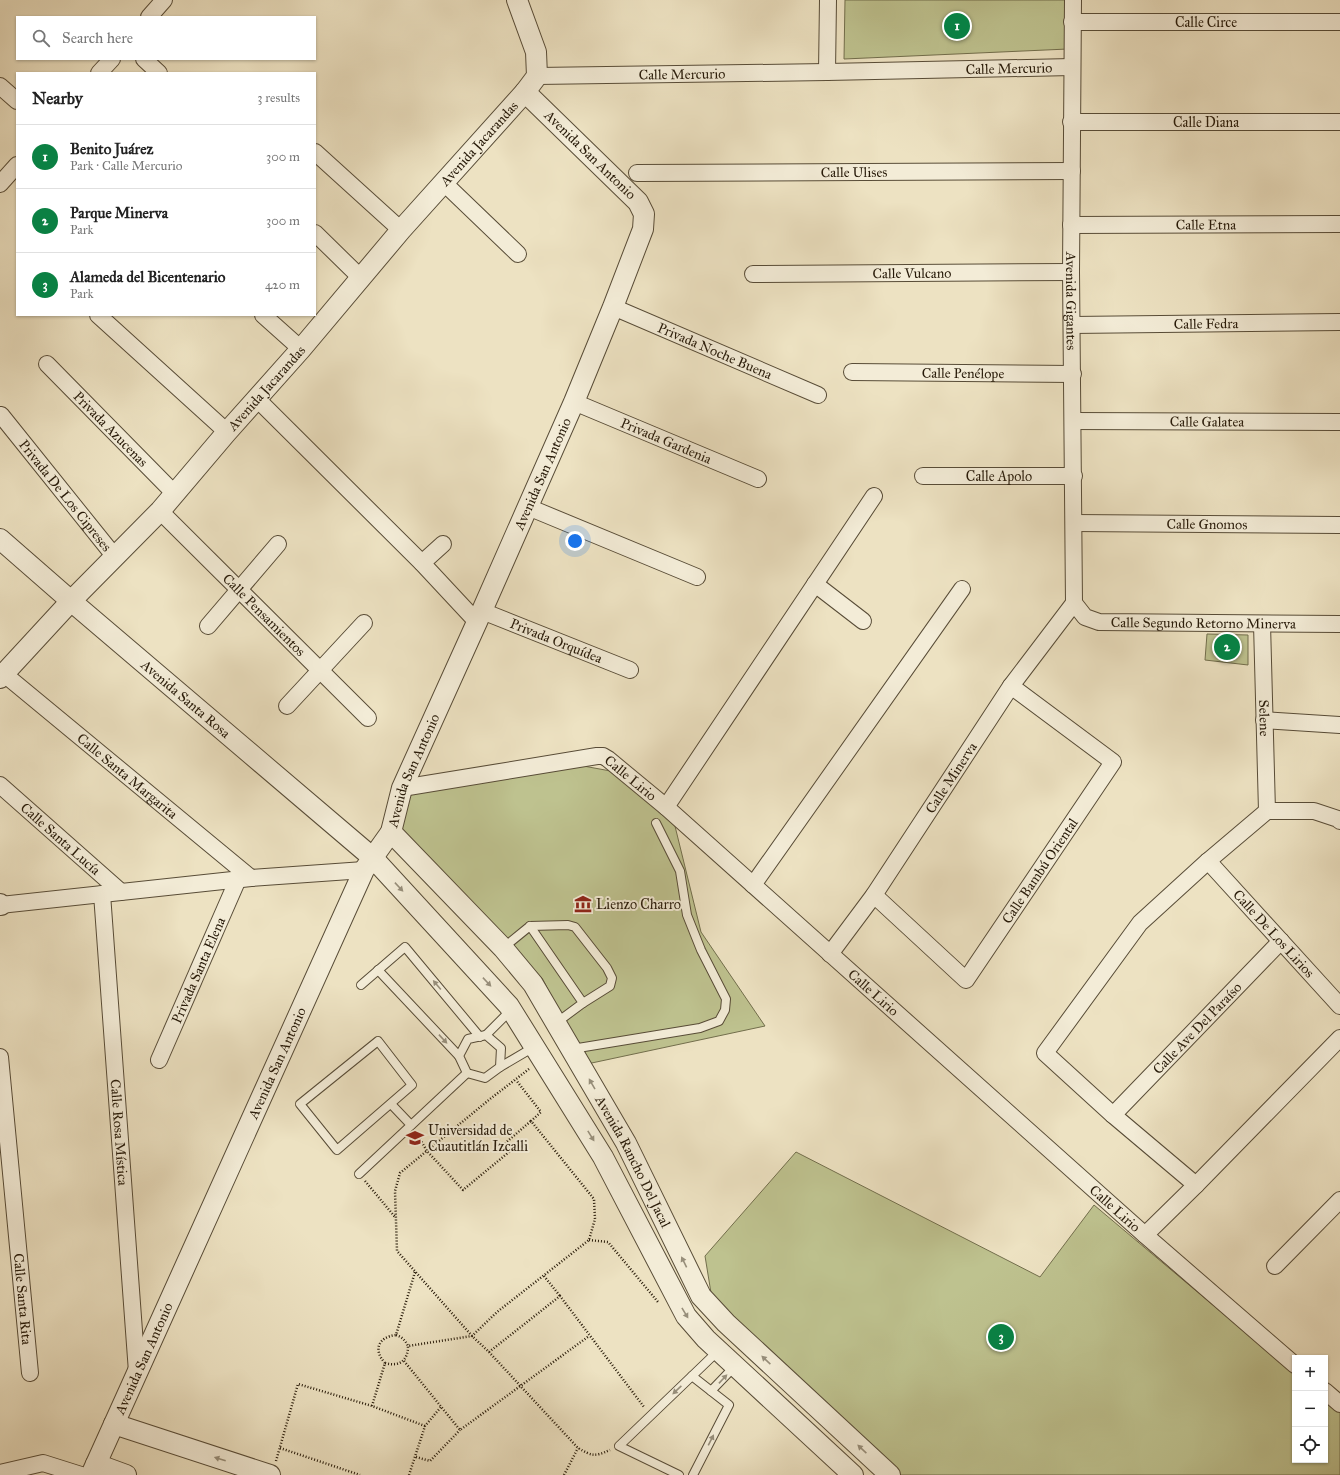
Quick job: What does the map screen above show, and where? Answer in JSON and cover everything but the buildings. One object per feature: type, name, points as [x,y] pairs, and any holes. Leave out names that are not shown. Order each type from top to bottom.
[{"type":"street","points":[[150,16],[164,0]]},
{"type":"street","points":[[517,0],[536,52],[536,76]]},
{"type":"street","points":[[827,72],[828,0]]},
{"type":"street","name":"Avenida Gigantes","points":[[1072,0],[1071,272],[1074,603]]},
{"type":"street","name":"Calle Circe","points":[[1072,22],[1340,22]]},
{"type":"street","points":[[100,72],[111,60]]},
{"type":"street","points":[[145,60],[158,72]]},
{"type":"street","name":"Calle Mercurio","points":[[536,76],[1072,67]]},
{"type":"street","name":"Avenida Jacarandas","points":[[2,676],[71,601],[175,494],[227,432],[301,349],[400,230],[525,92],[536,76]]},
{"type":"street","points":[[0,86],[16,100]]},
{"type":"street","name":"Avenida San Antonio","points":[[89,1471],[114,1424],[368,864],[391,832],[402,788],[480,616],[574,402],[613,307],[643,228],[644,214],[638,202],[525,92]]},
{"type":"street","name":"Calle Diana","points":[[1071,122],[1340,122]]},
{"type":"street","points":[[316,153],[400,230]]},
{"type":"street","points":[[0,184],[16,166]]},
{"type":"street","name":"Calle Ulises","points":[[637,173],[1072,171]]},
{"type":"street","points":[[443,182],[518,254]]},
{"type":"street","name":"Calle Etna","points":[[1071,225],[1340,224]]},
{"type":"street","points":[[316,234],[361,278]]},
{"type":"street","name":"Calle Vulcano","points":[[753,274],[1071,272]]},
{"type":"street","name":"Privada Noche Buena","points":[[613,307],[818,395]]},
{"type":"street","points":[[99,316],[227,432]]},
{"type":"street","points":[[264,316],[301,349]]},
{"type":"street","name":"Calle Fedra","points":[[1072,326],[1340,322]]},
{"type":"street","name":"Privada Azucenas","points":[[47,364],[175,494]]},
{"type":"street","name":"Calle Penélope","points":[[852,372],[1073,374]]},
{"type":"street","points":[[257,399],[422,564],[480,616]]},
{"type":"street","name":"Privada Gardenia","points":[[574,402],[758,479]]},
{"type":"street","name":"Privada De Los Cipreses","points":[[1,415],[115,557]]},
{"type":"street","name":"Calle Galatea","points":[[1073,422],[1340,422]]},
{"type":"street","name":"Calle Apolo","points":[[923,476],[1074,476]]},
{"type":"street","points":[[666,807],[874,496]]},
{"type":"street","points":[[528,507],[697,577]]},
{"type":"street","name":"Calle Pensamientos","points":[[160,510],[368,718]]},
{"type":"street","name":"Calle Gnomos","points":[[1074,523],[1340,525]]},
{"type":"street","name":"Avenida Santa Rosa","points":[[0,539],[368,864]]},
{"type":"street","points":[[208,626],[278,544]]},
{"type":"street","points":[[422,564],[443,544]]},
{"type":"street","points":[[815,584],[864,622]]},
{"type":"street","points":[[752,885],[962,589]]},
{"type":"street","name":"Calle Segundo Retorno Minerva","points":[[1074,603],[1085,616],[1099,622],[1340,624]]},
{"type":"street","name":"Calle Minerva","points":[[830,954],[874,895],[1011,686],[1074,603]]},
{"type":"street","name":"Privada Orquídea","points":[[480,616],[630,670]]},
{"type":"street","points":[[287,706],[364,623]]},
{"type":"street","name":"Selene","points":[[1262,624],[1267,811]]},
{"type":"street","name":"Calle Santa Margarita","points":[[2,676],[245,879]]},
{"type":"street","name":"Calle Bambú Oriental","points":[[874,895],[966,980],[1113,762],[1011,686]]},
{"type":"street","points":[[1264,720],[1340,725]]},
{"type":"street","name":"Calle Lirio","points":[[402,788],[597,756],[603,756],[608,759],[666,807],[1145,1235],[1292,1362]]},
{"type":"street","name":"Calle Santa Lucía","points":[[0,785],[121,892]]},
{"type":"street","points":[[1196,1185],[1113,1115],[1045,1053],[1140,923],[1208,861],[1267,811],[1314,811],[1340,821]]},
{"type":"street","name":"Avenida Rancho Del Jacal","points":[[391,832],[503,948],[533,984],[626,1143],[701,1296],[726,1324],[890,1475]]},
{"type":"street","name":"Calle De Los Lirios","points":[[1208,861],[1340,1006]]},
{"type":"street","points":[[0,905],[245,879],[368,864]]},
{"type":"street","name":"Avenida Rancho Del Jacal","points":[[368,864],[511,1009],[603,1157],[686,1316],[706,1339],[854,1475]]},
{"type":"street","name":"Privada Santa Elena","points":[[159,1060],[245,879]]},
{"type":"street","name":"Calle Rosa Mística","points":[[102,894],[137,1372]]},
{"type":"street","name":"Calle Ave Del Paraíso","points":[[1113,1115],[1281,941]]},
{"type":"street","points":[[1145,1235],[1340,1038]]},
{"type":"street","name":"Calle Santa Rita","points":[[0,1057],[30,1373]]},
{"type":"street","points":[[603,1157],[626,1143]]},
{"type":"street","points":[[1275,1266],[1340,1200]]},
{"type":"street","points":[[1328,1394],[1340,1404]]},
{"type":"street","points":[[114,1424],[272,1472]]},
{"type":"street","points":[[0,1473],[43,1462],[89,1471],[126,1475]]},
{"type":"lane","points":[[571,1049],[700,1028],[719,1021],[725,1010],[726,999],[701,950],[687,915],[680,871],[656,823]]},
{"type":"lane","points":[[503,948],[530,926],[568,925],[575,927],[607,968],[612,978],[610,986],[583,1003],[556,1023]]},
{"type":"lane","points":[[530,926],[583,1003]]},
{"type":"lane","points":[[361,984],[405,947],[483,1036],[501,1048],[500,1067]]},
{"type":"lane","points":[[378,970],[459,1056],[467,1073],[485,1078],[500,1067],[538,1053]]},
{"type":"lane","points":[[459,1056],[468,1039],[483,1036],[511,1009]]},
{"type":"lane","points":[[378,1041],[412,1085],[390,1104],[337,1150],[300,1104],[378,1041]]},
{"type":"lane","points":[[359,1174],[467,1073]]},
{"type":"lane","points":[[390,1104],[411,1125]]},
{"type":"lane","points":[[679,1475],[619,1446],[718,1350]]},
{"type":"lane","points":[[711,1391],[735,1366]]},
{"type":"lane","points":[[692,1376],[729,1405],[693,1475]]},
{"type":"path","points":[[538,1053],[516,1080],[490,1099],[400,1173],[395,1191],[397,1251],[472,1336],[489,1352],[578,1448],[590,1455],[601,1454],[619,1446]]},
{"type":"path","points":[[411,1125],[427,1151],[463,1190],[509,1152],[503,1145],[541,1112],[516,1080]]},
{"type":"path","points":[[408,1346],[472,1336],[497,1312],[589,1240],[595,1219],[594,1198],[531,1121]]},
{"type":"path","points":[[359,1174],[395,1218]]},
{"type":"path","points":[[589,1240],[608,1242],[663,1308]]},
{"type":"path","points":[[396,1335],[415,1271]]},
{"type":"path","points":[[544,1276],[639,1401],[651,1414]]},
{"type":"path","points":[[489,1352],[560,1296]]},
{"type":"path","points":[[396,1335],[401,1337],[406,1342],[408,1346],[408,1353],[404,1361],[393,1365],[385,1363],[380,1358],[378,1349],[381,1341],[387,1336],[396,1335]]},
{"type":"path","points":[[416,1457],[430,1461],[460,1430],[590,1336]]},
{"type":"path","points":[[404,1361],[460,1430]]},
{"type":"path","points":[[372,1406],[385,1363]]},
{"type":"path","points":[[272,1472],[298,1384],[372,1406],[426,1426]]},
{"type":"path","points":[[409,1475],[426,1426],[441,1407]]},
{"type":"path","points":[[280,1448],[360,1475]]},
{"type":"path","points":[[564,1475],[578,1448]]},
{"type":"green space","points":[[845,0],[1069,0],[1068,49],[844,59]]},
{"type":"green space","points":[[1207,634],[1248,635],[1248,665],[1205,660]]},
{"type":"green space","name":"Lienzo Charro","points":[[567,763],[616,772],[673,818],[701,932],[765,1026],[587,1064],[542,978],[398,827],[409,789]]},
{"type":"green space","points":[[796,1152],[1040,1277],[1094,1205],[1292,1371],[1292,1463],[1328,1463],[1328,1402],[1340,1412],[1340,1475],[899,1475],[712,1299],[705,1256]]},
{"type":"place","name":"Benito Juárez","points":[[957,26]]},
{"type":"place","name":"Parque Minerva","points":[[1227,647]]},
{"type":"place","name":"Lienzo Charro","points":[[583,904]]},
{"type":"place","name":"Universidad de Cuautitlán Izcalli","points":[[415,1138]]},
{"type":"place","name":"Alameda del Bicentenario","points":[[1001,1337]]}]
